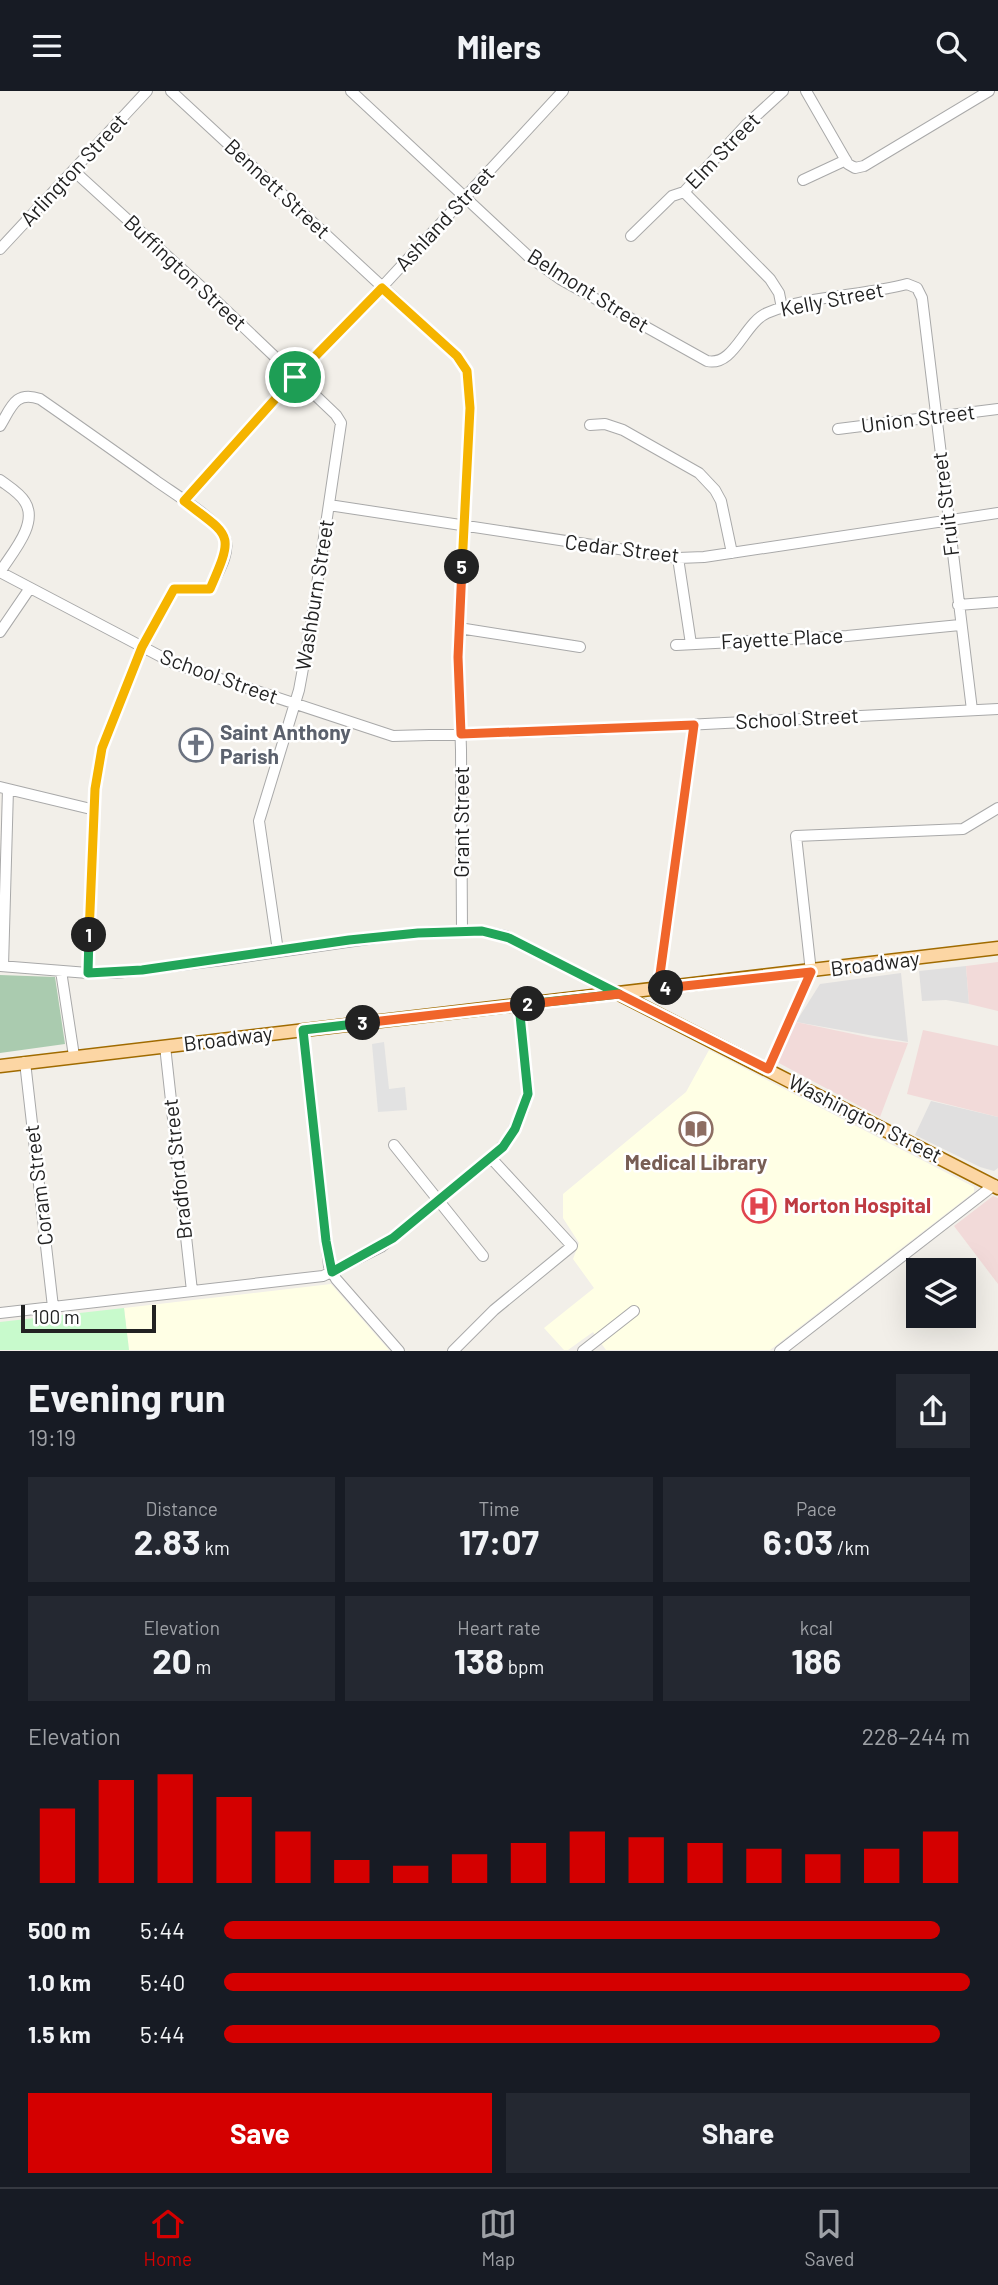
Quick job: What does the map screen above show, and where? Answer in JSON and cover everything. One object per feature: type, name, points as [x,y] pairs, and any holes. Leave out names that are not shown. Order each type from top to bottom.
[{"type":"main road","name":"Broadway","points":[[0,1066],[998,948]]},
{"type":"main road","name":"Washington Street","points":[[619,994],[996,1186]]},
{"type":"street","name":"Arlington Street","points":[[0,249],[148,91]]},
{"type":"street","name":"Bennett Street","points":[[171,91],[382,288]]},
{"type":"street","name":"Belmont Street","points":[[351,91],[528,256],[560,279],[712,362]]},
{"type":"street","name":"Ashland Street","points":[[184,501],[295,377],[382,288],[563,91]]},
{"type":"street","name":"Elm Street","points":[[631,236],[672,196],[684,192],[746,125],[783,91]]},
{"type":"street","points":[[806,91],[853,168],[864,166],[989,91]]},
{"type":"street","points":[[803,180],[846,160]]},
{"type":"street","name":"Buffington Street","points":[[74,171],[208,293],[295,377]]},
{"type":"street","points":[[684,192],[764,272],[779,293],[782,308]]},
{"type":"street","name":"Kelly Street","points":[[712,362],[728,356],[757,320],[768,312],[907,284],[917,288],[922,298]]},
{"type":"street","name":"Grant Street","points":[[382,288],[457,356],[467,371],[470,408],[458,666],[462,931]]},
{"type":"street","name":"Fruit Street","points":[[922,298],[972,710]]},
{"type":"street","name":"Washburn Street","points":[[278,951],[259,821],[295,705],[310,632],[341,423],[336,415],[295,377]]},
{"type":"street","points":[[0,426],[14,403],[22,397],[30,395],[40,399],[184,501],[219,528],[226,540],[224,556],[210,589],[174,589],[142,647],[102,748],[96,779],[88,973]]},
{"type":"street","name":"Union Street","points":[[838,429],[998,409]]},
{"type":"street","points":[[590,425],[605,424],[623,431],[699,473],[721,501],[732,553]]},
{"type":"street","points":[[0,480],[24,500],[29,516],[27,528],[0,572]]},
{"type":"street","name":"Cedar Street","points":[[329,505],[678,558],[732,553],[998,513]]},
{"type":"street","name":"Fayette Place","points":[[678,558],[691,644],[847,636],[960,625]]},
{"type":"street","name":"School Street","points":[[0,572],[183,667],[389,736],[694,725],[972,710],[996,712]]},
{"type":"street","points":[[0,632],[30,588]]},
{"type":"street","points":[[958,605],[998,602]]},
{"type":"street","points":[[459,628],[580,647]]},
{"type":"street","points":[[676,645],[691,644]]},
{"type":"street","points":[[658,989],[694,725]]},
{"type":"street","points":[[95,810],[4,788],[2,966],[88,973],[142,970],[398,935],[486,931],[506,936],[619,994]]},
{"type":"street","points":[[768,1069],[811,972],[796,836],[963,829],[998,808]]},
{"type":"street","points":[[61,971],[74,1056]]},
{"type":"street","points":[[0,1313],[319,1277],[388,1242],[491,1158],[503,1147],[515,1129],[528,1094],[519,1005]]},
{"type":"street","points":[[303,1030],[326,1241],[332,1272],[399,1350]]},
{"type":"street","name":"Bradford Street","points":[[165,1046],[192,1291]]},
{"type":"street","name":"Coram Street","points":[[25,1062],[53,1307]]},
{"type":"street","points":[[394,1145],[483,1256]]},
{"type":"street","points":[[453,1350],[494,1310],[572,1246],[491,1158]]},
{"type":"street","points":[[780,1350],[996,1186]]},
{"type":"street","points":[[583,1350],[634,1311]]},
{"type":"shaded area","points":[[998,962],[998,1011],[969,1004],[966,966]]},
{"type":"shaded area","points":[[966,966],[969,1004],[946,1000],[922,1001],[919,971]]},
{"type":"shaded area","points":[[901,973],[908,1042],[796,1022],[820,984]]},
{"type":"shaded area","points":[[0,975],[55,977],[65,1044],[0,1053]]},
{"type":"shaded area","points":[[796,1022],[908,1043],[880,1117],[777,1062]]},
{"type":"shaded area","points":[[923,1030],[998,1046],[998,1117],[907,1094]]},
{"type":"shaded area","points":[[384,1042],[389,1089],[405,1087],[407,1110],[378,1112],[372,1044]]},
{"type":"shaded area","name":"Morton Hospital","points":[[709,1050],[974,1187],[974,1192],[770,1350],[606,1350],[593,1332],[568,1350],[564,1350],[544,1328],[594,1288],[573,1259],[579,1243],[563,1218],[563,1194],[686,1092]]},
{"type":"shaded area","points":[[931,1101],[998,1117],[998,1168],[994,1171],[980,1167],[915,1135]]},
{"type":"shaded area","points":[[993,1196],[998,1198],[998,1284],[954,1226]]},
{"type":"shaded area","points":[[331,1284],[389,1350],[129,1350],[124,1308]]},
{"type":"green space","points":[[124,1308],[129,1350],[0,1350],[0,1322]]},
{"type":"place","name":"Saint Anthony Parish","points":[[196,745]]},
{"type":"place","name":"Medical Library","points":[[696,1129]]},
{"type":"place","name":"Morton Hospital","points":[[759,1206]]},
{"type":"route","points":[[295,377],[184,501],[219,528],[226,540],[224,556],[210,589],[174,589],[142,647],[102,748],[95,789],[88,973],[142,970],[223,960],[349,940],[477,931],[506,936],[619,994],[519,1005],[528,1094],[515,1129],[506,1143],[393,1238],[332,1272],[328,1260],[303,1030],[519,1005],[580,998],[619,994],[768,1069],[811,972],[658,989],[694,725],[461,734],[458,648],[470,408],[467,371],[457,356],[382,288],[295,377]]}]
